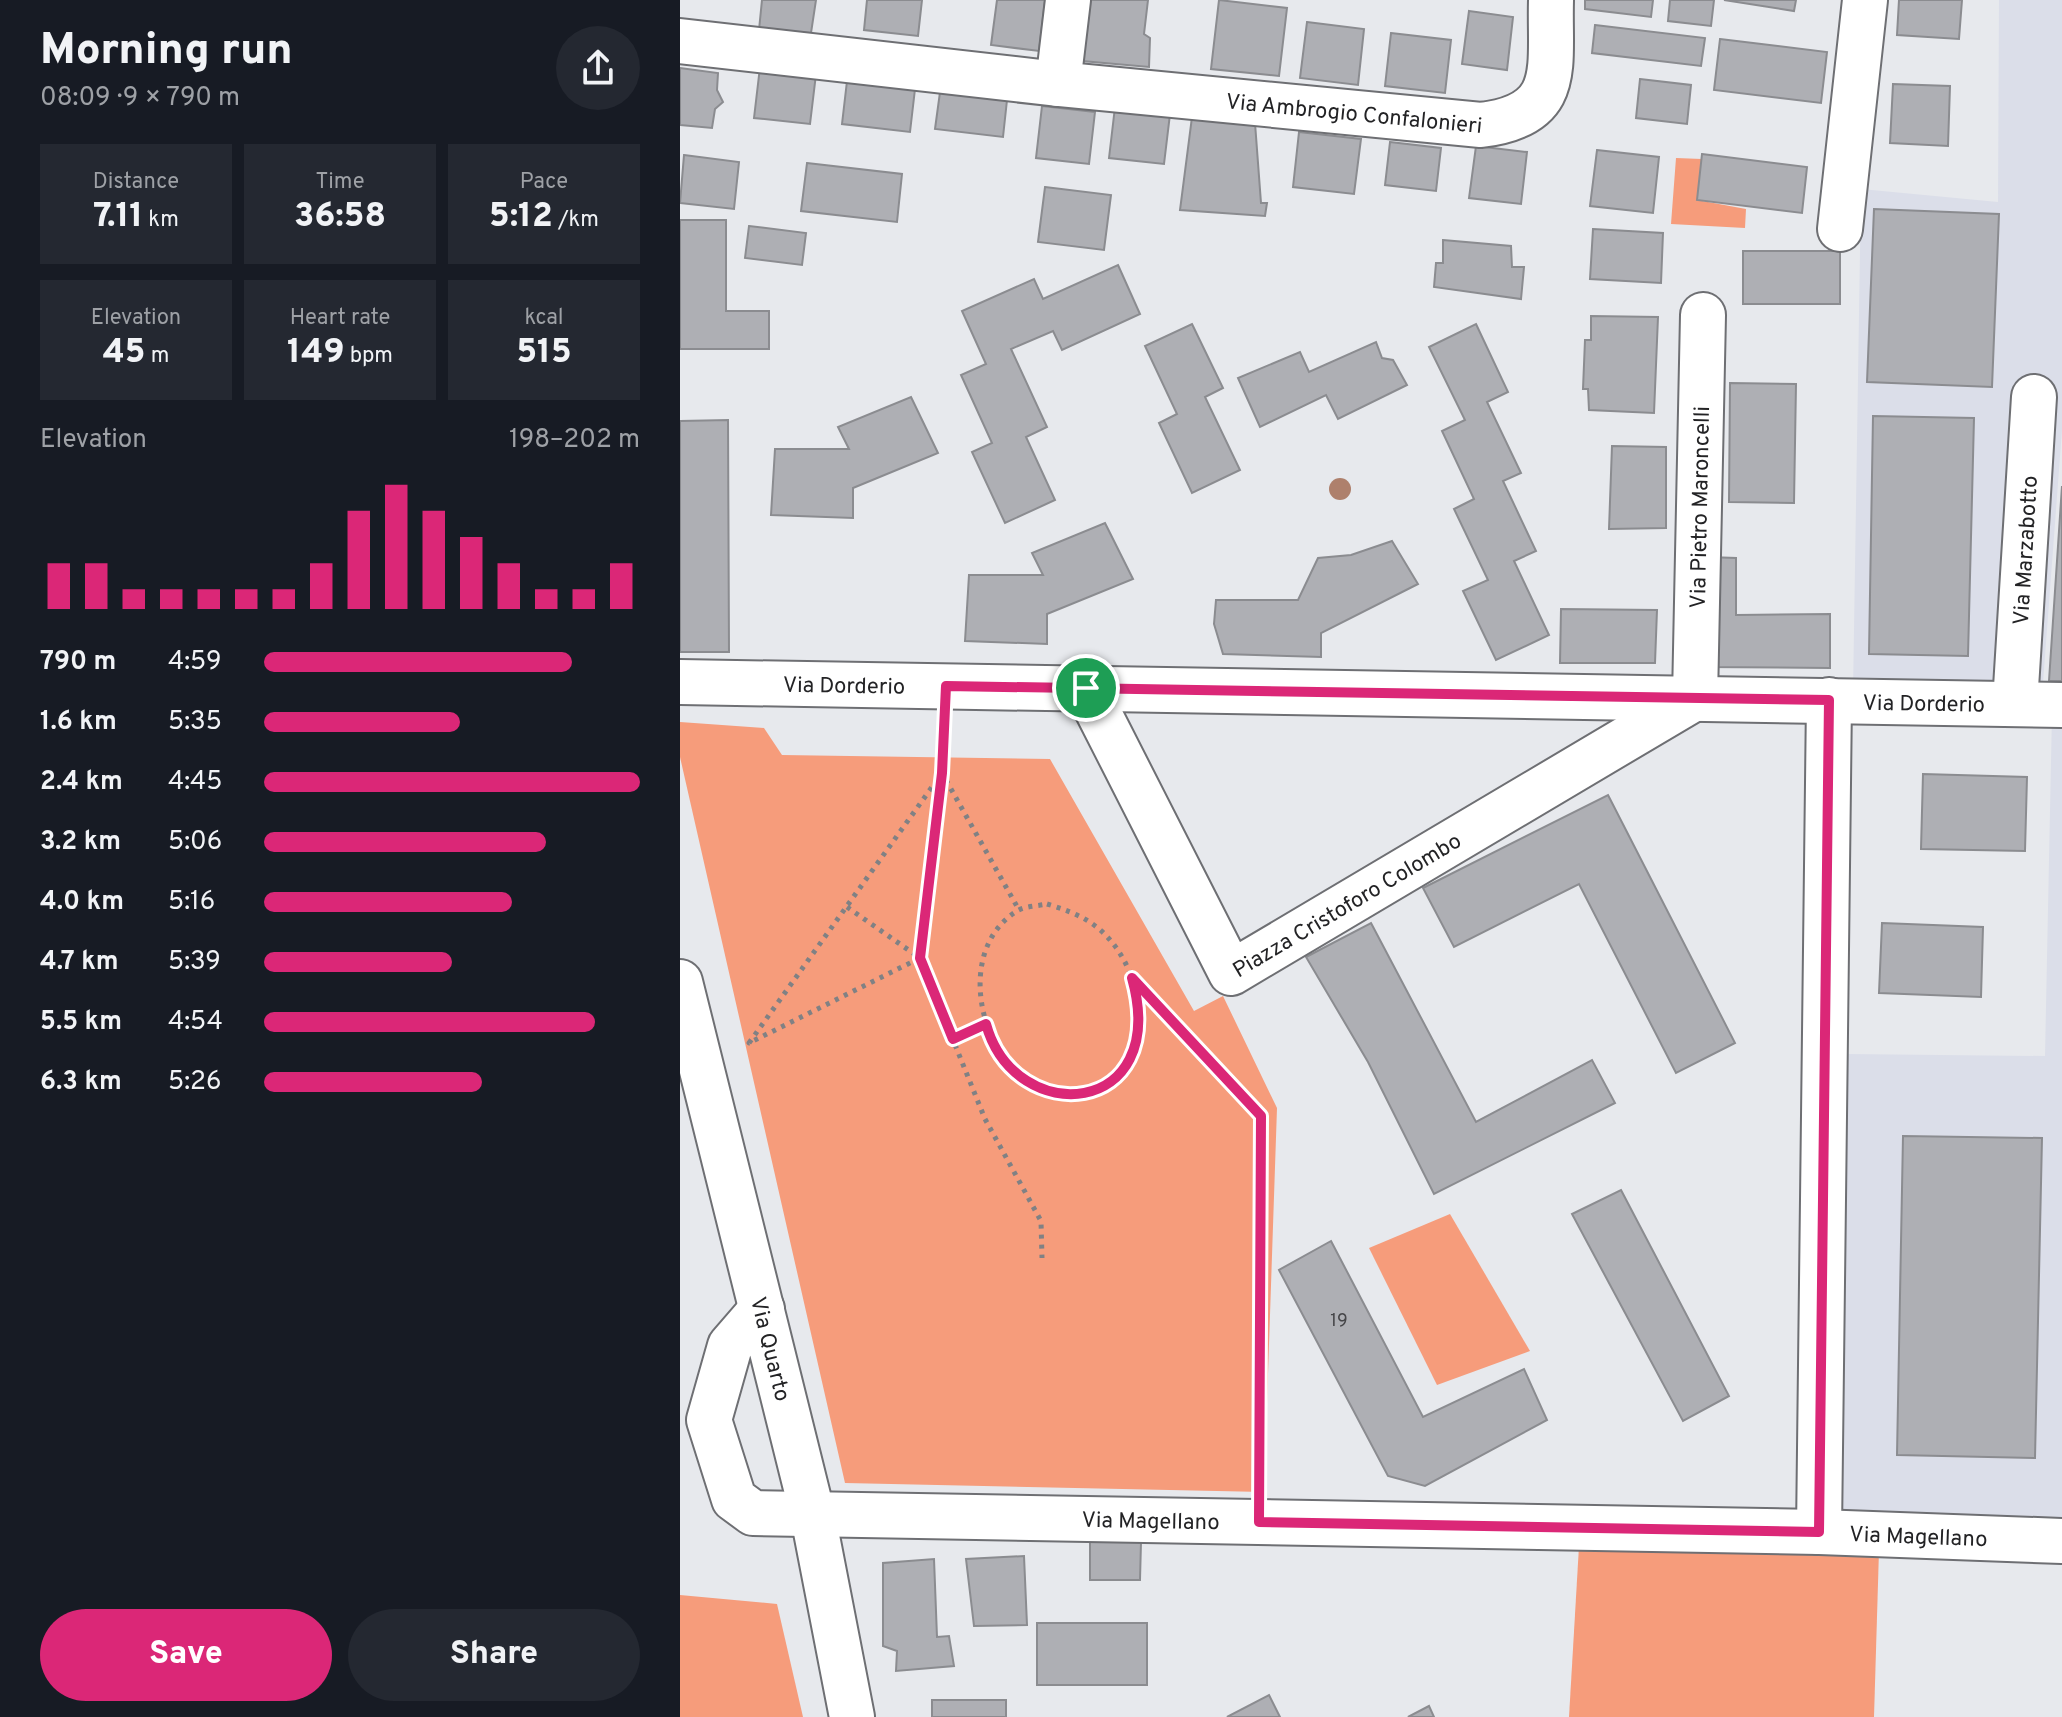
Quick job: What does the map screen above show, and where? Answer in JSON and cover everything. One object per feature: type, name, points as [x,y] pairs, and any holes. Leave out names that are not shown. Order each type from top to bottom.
[{"type":"street","points":[[1058,84],[1068,0]]},
{"type":"street","name":"Via Ambrogio Confalonieri","points":[[680,41],[1058,84],[1481,125],[1512,121],[1534,106],[1549,84],[1551,0]]},
{"type":"street","points":[[1840,229],[1865,0]]},
{"type":"street","name":"Via Pietro Maroncelli","points":[[1695,698],[1703,315]]},
{"type":"street","name":"Via Marzabotto","points":[[2015,704],[2034,397]]},
{"type":"street","name":"Via Dorderio","points":[[680,682],[2062,705]]},
{"type":"street","name":"Piazza Cristoforo Colombo","points":[[1086,688],[1231,973],[1695,698]]},
{"type":"street","points":[[1819,1532],[1829,700]]},
{"type":"street","name":"Via Quarto","points":[[680,982],[813,1516],[852,1717]]},
{"type":"street","name":"Via Magellano","points":[[762,1309],[730,1346],[709,1420],[734,1499],[753,1513],[1819,1532],[2062,1541]]},
{"type":"path","points":[[946,686],[942,773],[920,958],[985,1119],[1041,1221],[1042,1258]]},
{"type":"path","points":[[920,958],[749,1043],[942,773]]},
{"type":"path","points":[[942,773],[1019,910]]},
{"type":"path","points":[[1047,904],[1094,924],[1114,946],[1132,978],[1140,1005],[1136,1050],[1123,1073],[1099,1088],[1074,1096],[1044,1091],[1003,1056],[986,1024],[981,1007],[986,950],[998,928],[1019,910],[1047,904]]},
{"type":"path","points":[[847,907],[920,958]]},
{"type":"path","points":[[1132,978],[1261,1116],[1259,1522]]},
{"type":"path","points":[[953,1039],[986,1024]]},
{"type":"shaded area","points":[[1999,0],[2062,0],[2062,430],[2042,696],[1853,693],[1861,189],[1998,202]]},
{"type":"shaded area","points":[[1676,158],[1702,159],[1697,200],[1746,209],[1745,228],[1671,224]]},
{"type":"shaded area","points":[[2052,713],[2062,713],[2062,1555],[1838,1549],[1847,1054],[2045,1056]]},
{"type":"shaded area","points":[[680,722],[764,728],[782,755],[1050,759],[1194,1011],[1223,996],[1277,1108],[1264,1492],[845,1483],[680,757]]},
{"type":"shaded area","points":[[1450,1214],[1530,1351],[1437,1385],[1369,1248]]},
{"type":"shaded area","points":[[1579,1546],[1879,1550],[1874,1717],[1569,1717]]},
{"type":"shaded area","points":[[680,1595],[777,1604],[803,1717],[680,1717]]},
{"type":"building","points":[[762,0],[816,0],[811,33],[759,30]]},
{"type":"building","points":[[867,0],[922,0],[918,36],[864,30]]},
{"type":"building","points":[[997,0],[1045,0],[1039,51],[991,45]]},
{"type":"building","points":[[1081,0],[1148,0],[1144,34],[1150,38],[1149,67],[1082,61]]},
{"type":"building","points":[[1219,0],[1287,8],[1279,76],[1211,69]]},
{"type":"building","points":[[1585,0],[1653,0],[1651,17],[1585,9]]},
{"type":"building","points":[[1670,0],[1714,0],[1711,26],[1668,21]]},
{"type":"building","points":[[1724,0],[1796,0],[1794,11]]},
{"type":"building","points":[[1899,0],[1962,0],[1959,39],[1897,35]]},
{"type":"building","points":[[1469,11],[1513,17],[1507,70],[1462,64]]},
{"type":"building","points":[[1307,22],[1364,29],[1358,85],[1300,78]]},
{"type":"building","points":[[1595,25],[1705,38],[1701,66],[1592,53]]},
{"type":"building","points":[[1391,33],[1451,40],[1445,93],[1385,86]]},
{"type":"building","points":[[1720,39],[1827,52],[1821,103],[1714,90]]},
{"type":"building","points":[[760,67],[816,74],[810,124],[754,118]]},
{"type":"building","points":[[680,68],[718,73],[717,90],[723,102],[715,109],[712,128],[680,125]]},
{"type":"building","points":[[1640,79],[1691,85],[1687,124],[1636,118]]},
{"type":"building","points":[[847,81],[915,89],[910,132],[842,124]]},
{"type":"building","points":[[1893,84],[1950,86],[1948,146],[1890,143]]},
{"type":"building","points":[[940,92],[1007,100],[1003,137],[935,129]]},
{"type":"building","points":[[1042,106],[1095,112],[1089,164],[1036,158]]},
{"type":"building","points":[[1115,107],[1170,114],[1164,164],[1109,158]]},
{"type":"building","points":[[1192,117],[1255,123],[1261,203],[1267,203],[1265,216],[1180,210]]},
{"type":"building","points":[[1299,132],[1361,139],[1354,194],[1293,187]]},
{"type":"building","points":[[1390,142],[1441,148],[1436,191],[1385,185]]},
{"type":"building","points":[[1476,146],[1527,152],[1521,204],[1469,198]]},
{"type":"building","points":[[1597,150],[1659,157],[1653,213],[1590,206]]},
{"type":"building","points":[[1702,154],[1807,167],[1802,213],[1697,200]]},
{"type":"building","points":[[684,155],[739,162],[734,209],[680,203]]},
{"type":"building","points":[[807,163],[902,174],[897,222],[801,211]]},
{"type":"building","points":[[1045,187],[1111,195],[1104,250],[1038,242]]},
{"type":"building","points":[[1874,209],[1999,214],[1992,387],[1867,382]]},
{"type":"building","points":[[680,220],[726,220],[726,311],[769,311],[769,349],[680,349]]},
{"type":"building","points":[[749,226],[806,233],[802,265],[745,258]]},
{"type":"building","points":[[1593,229],[1663,233],[1661,283],[1590,279]]},
{"type":"building","points":[[1443,240],[1511,246],[1512,267],[1524,267],[1521,299],[1434,287],[1436,263],[1443,263]]},
{"type":"building","points":[[1743,251],[1840,251],[1840,304],[1743,304]]},
{"type":"building","points":[[1118,265],[1140,314],[1062,350],[1053,331],[1011,349],[1047,427],[1026,437],[1055,500],[1005,523],[972,452],[992,443],[961,375],[986,364],[962,311],[1034,279],[1043,299]]},
{"type":"building","points":[[1591,316],[1658,317],[1654,413],[1589,410],[1588,389],[1583,389],[1585,340],[1591,340]]},
{"type":"building","points":[[1192,324],[1223,388],[1205,397],[1240,470],[1192,493],[1159,423],[1177,414],[1145,346]]},
{"type":"building","points":[[1476,324],[1508,392],[1487,402],[1521,473],[1503,481],[1536,551],[1514,561],[1549,635],[1496,660],[1463,591],[1488,580],[1454,509],[1474,499],[1442,431],[1465,420],[1429,347]]},
{"type":"building","points":[[1376,342],[1382,358],[1393,360],[1407,385],[1338,419],[1326,395],[1260,427],[1238,378],[1300,352],[1309,372]]},
{"type":"building","points":[[1730,383],[1796,384],[1794,503],[1729,502]]},
{"type":"building","points":[[911,397],[938,453],[853,488],[853,518],[771,515],[775,449],[849,449],[838,427]]},
{"type":"building","points":[[1873,416],[1974,418],[1968,656],[1869,654]]},
{"type":"building","points":[[728,420],[729,652],[680,652],[680,421]]},
{"type":"building","points":[[1612,446],[1666,447],[1666,528],[1609,529]]},
{"type":"building","points":[[2062,486],[2062,681],[2049,681]]},
{"type":"building","points":[[1105,523],[1133,579],[1047,614],[1047,644],[965,641],[969,575],[1043,575],[1032,553]]},
{"type":"building","points":[[1392,541],[1418,584],[1321,633],[1321,657],[1223,654],[1214,624],[1216,600],[1298,600],[1318,558],[1351,555]]},
{"type":"building","points":[[1708,557],[1736,558],[1736,615],[1830,614],[1830,668],[1702,667]]},
{"type":"building","points":[[1561,609],[1657,610],[1655,663],[1560,663]]},
{"type":"building","points":[[1923,774],[2027,777],[2025,851],[1921,849]]},
{"type":"building","points":[[1608,795],[1735,1043],[1676,1073],[1579,884],[1454,947],[1423,888]]},
{"type":"building","points":[[1371,923],[1476,1122],[1592,1060],[1615,1103],[1434,1194],[1368,1062],[1306,957]]},
{"type":"building","points":[[1882,923],[1983,927],[1981,997],[1879,993]]},
{"type":"building","points":[[1903,1136],[2042,1138],[2035,1458],[1897,1455]]},
{"type":"building","points":[[1621,1190],[1729,1396],[1683,1421],[1572,1214]]},
{"type":"building","points":[[1331,1241],[1423,1417],[1524,1369],[1547,1420],[1425,1486],[1388,1476],[1279,1270]]},
{"type":"building","points":[[1090,1542],[1141,1542],[1140,1580],[1090,1580]]},
{"type":"building","points":[[1024,1556],[1027,1625],[974,1626],[966,1559]]},
{"type":"building","points":[[934,1559],[937,1637],[949,1636],[954,1666],[896,1671],[897,1651],[883,1646],[883,1563]]},
{"type":"building","points":[[1037,1623],[1147,1623],[1147,1685],[1037,1685]]},
{"type":"building","points":[[1269,1695],[1280,1717],[1227,1717]]},
{"type":"building","points":[[932,1700],[1006,1700],[1006,1717],[932,1717]]},
{"type":"building","points":[[1429,1706],[1434,1717],[1408,1717]]},
{"type":"route","points":[[946,686],[1086,688],[1829,700],[1819,1532],[1259,1522],[1261,1116],[1132,978],[1140,1005],[1136,1050],[1123,1073],[1099,1088],[1074,1096],[1044,1091],[1021,1075],[1003,1056],[986,1024],[953,1039],[920,958],[942,773],[946,686]]}]
